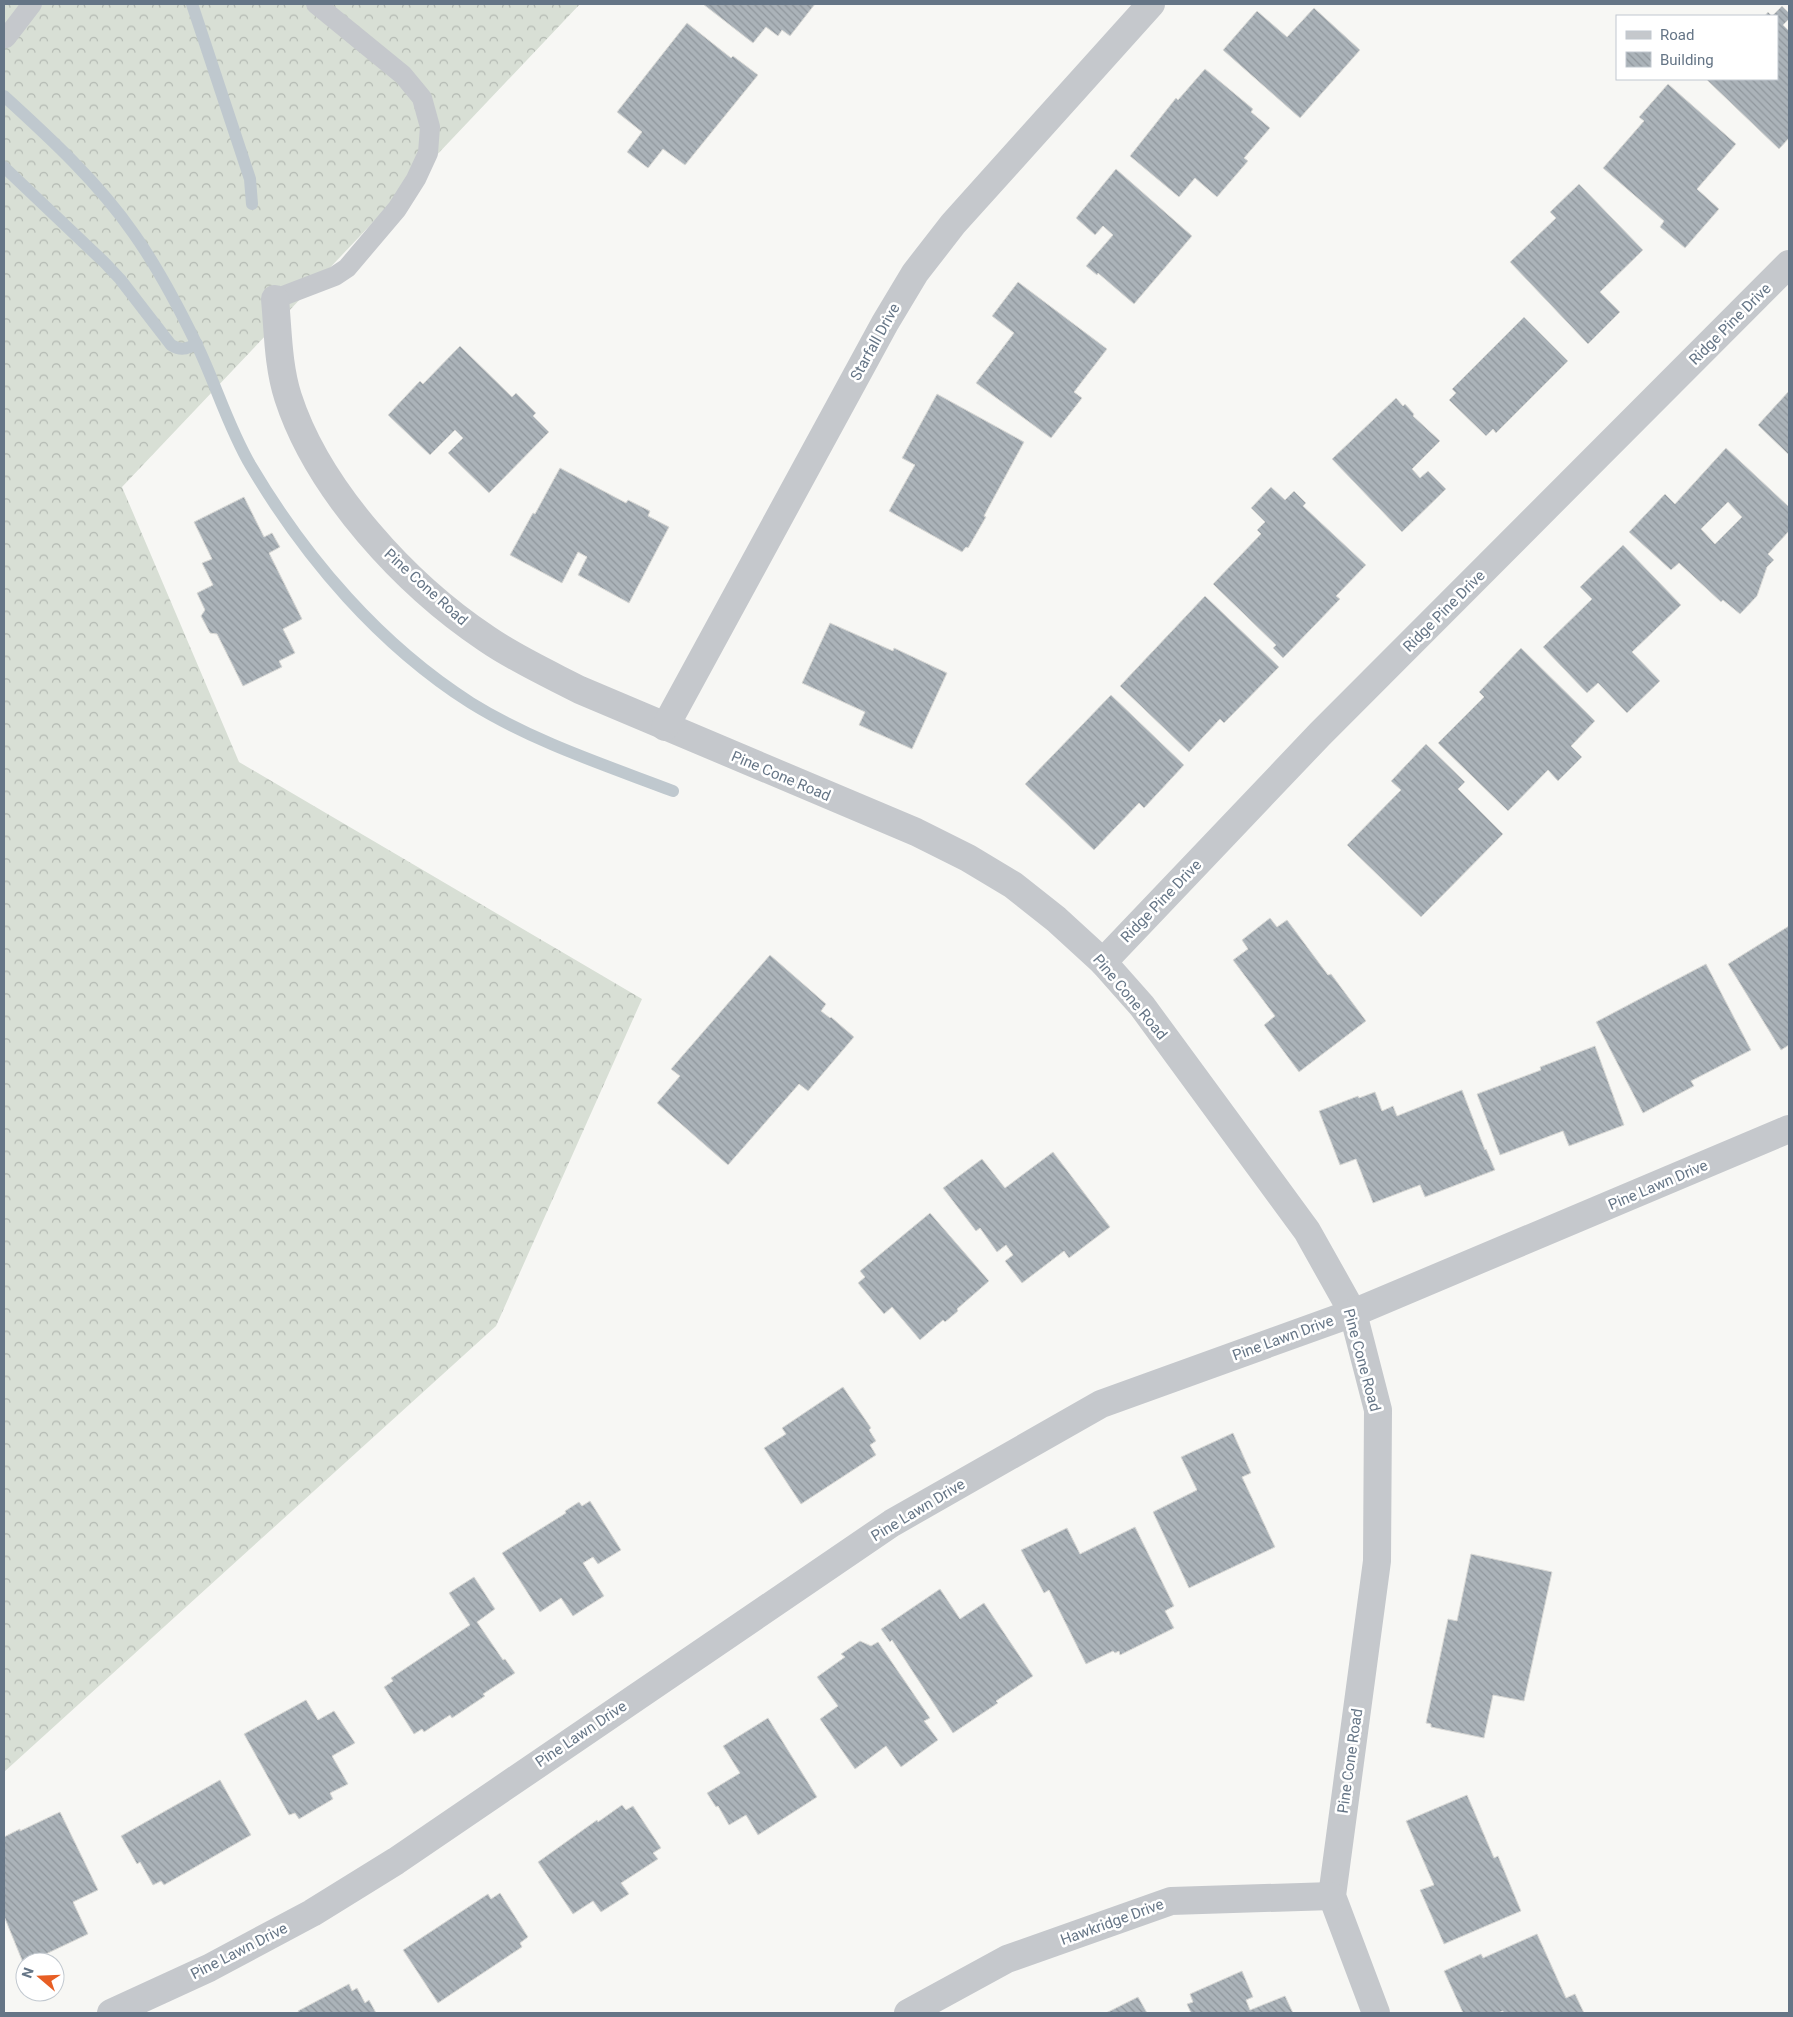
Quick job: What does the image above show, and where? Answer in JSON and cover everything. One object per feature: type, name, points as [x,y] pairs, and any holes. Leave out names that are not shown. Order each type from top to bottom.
[{"type":"street","name":"Starfall Drive","points":[[665,727],[884,323],[915,273],[953,224],[1151,4]]},
{"type":"street","name":"Ridge Pine Drive","points":[[1103,962],[1320,734],[1789,264]]},
{"type":"street","name":"Pine Cone Road","points":[[275,299],[282,373],[297,421],[328,478],[352,513],[380,545],[441,605],[487,639],[535,668],[665,727],[916,832],[968,858],[1013,885],[1056,919],[1103,962],[1142,1006],[1307,1231],[1353,1313],[1378,1410],[1377,1561],[1332,1896],[1376,2013]]},
{"type":"street","name":"Pine Lawn Drive","points":[[111,2013],[209,1968],[312,1914],[404,1855],[892,1523],[1101,1404],[1353,1313],[1789,1129]]},
{"type":"street","name":"Hawkridge Drive","points":[[908,2013],[1007,1959],[1171,1901],[1332,1896]]},
{"type":"lane","points":[[6,38],[32,4]]},
{"type":"lane","points":[[275,299],[335,276],[347,268],[397,209],[416,179],[428,153],[430,127],[422,98],[403,75],[316,4]]},
{"type":"green space","points":[[4,4],[580,4],[122,487],[239,762],[642,999],[496,1326],[4,1772]]},
{"type":"building","points":[[703,4],[815,4],[790,36],[782,30],[778,36],[766,27],[753,43]]},
{"type":"building","points":[[1782,6],[1789,13],[1789,19],[1783,25],[1789,31],[1789,138],[1779,149],[1707,80],[1778,80],[1778,15],[1773,15]]},
{"type":"building","points":[[1314,8],[1360,50],[1300,118],[1223,50],[1257,11],[1287,37]]},
{"type":"building","points":[[687,23],[731,58],[733,56],[758,75],[685,165],[663,149],[648,168],[627,152],[642,132],[617,112]]},
{"type":"building","points":[[1205,69],[1253,109],[1251,112],[1270,128],[1244,158],[1248,161],[1217,197],[1195,178],[1179,197],[1130,156],[1176,98],[1178,100]]},
{"type":"building","points":[[1668,84],[1736,144],[1697,189],[1719,209],[1685,248],[1660,227],[1664,221],[1603,168],[1644,121],[1639,117]]},
{"type":"building","points":[[1116,169],[1192,236],[1134,304],[1098,273],[1097,275],[1086,266],[1113,235],[1103,226],[1095,235],[1076,218]]},
{"type":"building","points":[[1579,184],[1643,250],[1600,292],[1620,312],[1588,344],[1510,262],[1556,218],[1550,212]]},
{"type":"building","points":[[1018,282],[1107,349],[1074,392],[1082,398],[1051,438],[976,383],[1014,333],[992,316]]},
{"type":"building","points":[[1524,317],[1568,361],[1496,433],[1493,429],[1486,436],[1449,400],[1456,393],[1452,389]]},
{"type":"building","points":[[460,346],[512,397],[516,393],[536,413],[533,416],[549,432],[489,493],[448,453],[463,438],[455,430],[430,455],[388,415],[420,381],[423,384]]},
{"type":"building","points":[[1789,391],[1789,455],[1758,425]]},
{"type":"building","points":[[937,394],[1024,442],[984,516],[986,517],[968,548],[966,547],[962,552],[889,511],[915,465],[902,458]]},
{"type":"building","points":[[1396,398],[1403,406],[1405,404],[1414,414],[1413,416],[1440,441],[1412,469],[1420,478],[1428,471],[1446,489],[1402,532],[1332,459]]},
{"type":"building","points":[[1726,448],[1789,507],[1789,531],[1768,554],[1774,560],[1767,567],[1757,596],[1740,614],[1723,600],[1721,602],[1679,563],[1671,570],[1629,532],[1665,494],[1675,504]],"holes":[[[1728,502],[1742,517],[1715,544],[1701,529]]]},
{"type":"building","points":[[560,468],[626,503],[628,500],[650,511],[648,516],[669,527],[629,603],[578,575],[587,557],[578,552],[562,583],[510,555]]},
{"type":"building","points":[[1271,487],[1285,500],[1294,491],[1306,503],[1303,506],[1366,565],[1336,596],[1340,599],[1283,658],[1273,648],[1276,645],[1213,584],[1261,534],[1257,530],[1265,522],[1251,508]]},
{"type":"building","points":[[244,497],[264,537],[272,533],[280,547],[269,553],[302,619],[283,629],[295,653],[279,661],[282,667],[243,686],[217,634],[210,633],[201,616],[205,610],[197,593],[213,585],[202,563],[212,559],[194,522]]},
{"type":"building","points":[[1623,545],[1681,605],[1632,652],[1660,681],[1627,713],[1598,683],[1587,693],[1543,647],[1592,599],[1580,587]]},
{"type":"building","points":[[1205,596],[1279,667],[1224,723],[1220,719],[1189,752],[1120,686]]},
{"type":"building","points":[[830,623],[893,651],[894,648],[947,673],[912,749],[859,725],[865,712],[802,683]]},
{"type":"building","points":[[1521,648],[1595,721],[1571,746],[1582,757],[1558,781],[1548,770],[1508,811],[1438,743],[1484,697],[1479,692]]},
{"type":"building","points":[[1111,695],[1184,765],[1144,808],[1139,803],[1094,850],[1025,784]]},
{"type":"building","points":[[1426,744],[1465,782],[1458,789],[1503,834],[1421,917],[1347,845],[1401,790],[1391,781]]},
{"type":"building","points":[[1270,918],[1277,927],[1287,920],[1328,975],[1331,974],[1366,1021],[1299,1072],[1264,1025],[1275,1016],[1233,960],[1248,949],[1242,940]]},
{"type":"building","points":[[1789,926],[1789,1045],[1781,1050],[1728,964]]},
{"type":"building","points":[[770,955],[826,1004],[821,1011],[854,1037],[808,1091],[799,1084],[728,1165],[657,1103],[680,1076],[671,1069]]},
{"type":"building","points":[[1706,964],[1751,1050],[1691,1081],[1694,1086],[1643,1113],[1596,1022]]},
{"type":"building","points":[[1595,1046],[1624,1125],[1569,1146],[1563,1131],[1500,1155],[1477,1094],[1541,1070],[1540,1067]]},
{"type":"building","points":[[1462,1090],[1485,1150],[1495,1170],[1425,1197],[1420,1185],[1373,1203],[1356,1159],[1340,1165],[1319,1111],[1358,1096],[1359,1098],[1375,1092],[1382,1111],[1393,1106],[1397,1116]]},
{"type":"building","points":[[1053,1152],[1110,1227],[1069,1258],[1064,1251],[1022,1283],[1005,1261],[1013,1255],[1006,1245],[997,1252],[980,1228],[976,1231],[943,1188],[982,1159],[1005,1188]]},
{"type":"building","points":[[930,1213],[989,1281],[957,1309],[958,1311],[945,1322],[943,1320],[920,1340],[892,1307],[884,1314],[858,1283],[865,1277],[860,1271]]},
{"type":"building","points":[[843,1387],[871,1428],[869,1430],[876,1441],[870,1445],[876,1455],[801,1504],[764,1448],[786,1434],[782,1428]]},
{"type":"building","points":[[1233,1433],[1251,1473],[1242,1477],[1275,1547],[1189,1588],[1153,1512],[1197,1490],[1181,1457]]},
{"type":"building","points":[[590,1501],[621,1550],[598,1564],[593,1557],[583,1563],[604,1596],[573,1616],[561,1598],[540,1612],[502,1553],[566,1513],[565,1511],[579,1502],[582,1506]]},
{"type":"building","points":[[1135,1527],[1174,1606],[1165,1611],[1174,1628],[1120,1655],[1119,1651],[1115,1653],[1113,1651],[1086,1664],[1049,1590],[1044,1593],[1021,1550],[1067,1528],[1080,1554]]},
{"type":"building","points":[[1471,1554],[1552,1572],[1524,1701],[1493,1695],[1484,1738],[1431,1727],[1431,1724],[1426,1723],[1448,1619],[1457,1621]]},
{"type":"building","points":[[474,1577],[495,1609],[477,1622],[503,1660],[505,1659],[515,1673],[483,1694],[485,1696],[452,1718],[450,1715],[424,1732],[422,1729],[414,1734],[384,1687],[393,1681],[391,1678],[470,1625],[449,1593]]},
{"type":"building","points":[[940,1589],[960,1619],[984,1603],[1033,1676],[996,1701],[998,1703],[953,1733],[892,1640],[890,1642],[881,1629]]},
{"type":"building","points":[[860,1641],[871,1646],[878,1642],[930,1718],[924,1721],[938,1740],[901,1767],[886,1746],[855,1769],[820,1719],[838,1706],[817,1677],[845,1657],[841,1654]]},
{"type":"building","points":[[306,1700],[318,1720],[334,1711],[355,1743],[332,1756],[348,1784],[330,1793],[333,1799],[299,1819],[295,1813],[289,1815],[244,1734]]},
{"type":"building","points":[[768,1718],[817,1797],[758,1835],[746,1815],[729,1825],[718,1806],[716,1807],[707,1793],[740,1773],[723,1746]]},
{"type":"building","points":[[220,1780],[251,1835],[164,1885],[161,1881],[153,1885],[140,1862],[137,1864],[121,1836]]},
{"type":"building","points":[[1467,1795],[1494,1858],[1498,1856],[1521,1911],[1444,1944],[1420,1890],[1434,1885],[1406,1821]]},
{"type":"building","points":[[622,1805],[626,1810],[633,1806],[661,1848],[653,1853],[658,1859],[621,1883],[629,1894],[601,1912],[593,1901],[573,1914],[538,1862],[597,1820],[598,1822]]},
{"type":"building","points":[[60,1812],[98,1890],[73,1902],[88,1934],[50,1952],[19,1952],[4,1916],[4,1837],[20,1829],[20,1831]]},
{"type":"building","points":[[500,1893],[528,1937],[520,1943],[522,1947],[438,2003],[403,1950],[488,1894],[491,1899]]},
{"type":"building","points":[[1537,1934],[1566,1998],[1575,1994],[1584,2013],[1503,2013],[1503,2011],[1498,2013],[1463,2013],[1444,1971],[1481,1954],[1483,1958]]},
{"type":"building","points":[[1242,1971],[1253,1997],[1246,2000],[1250,2010],[1285,1996],[1293,2013],[1191,2013],[1187,2004],[1193,2002],[1190,1994]]},
{"type":"building","points":[[349,1984],[352,1991],[357,1988],[365,2003],[369,2000],[376,2013],[299,2013],[298,2011]]},
{"type":"building","points":[[1138,1997],[1147,2013],[1106,2013]]},
{"type":"waterway","points":[[192,4],[250,179],[252,204]]},
{"type":"waterway","points":[[4,96],[56,144],[105,196],[143,247],[189,329],[251,466],[296,534],[348,598],[406,655],[471,703],[520,730],[545,741],[673,791]]},
{"type":"waterway","points":[[4,167],[105,263],[120,279],[171,345],[184,349],[197,344]]}]
